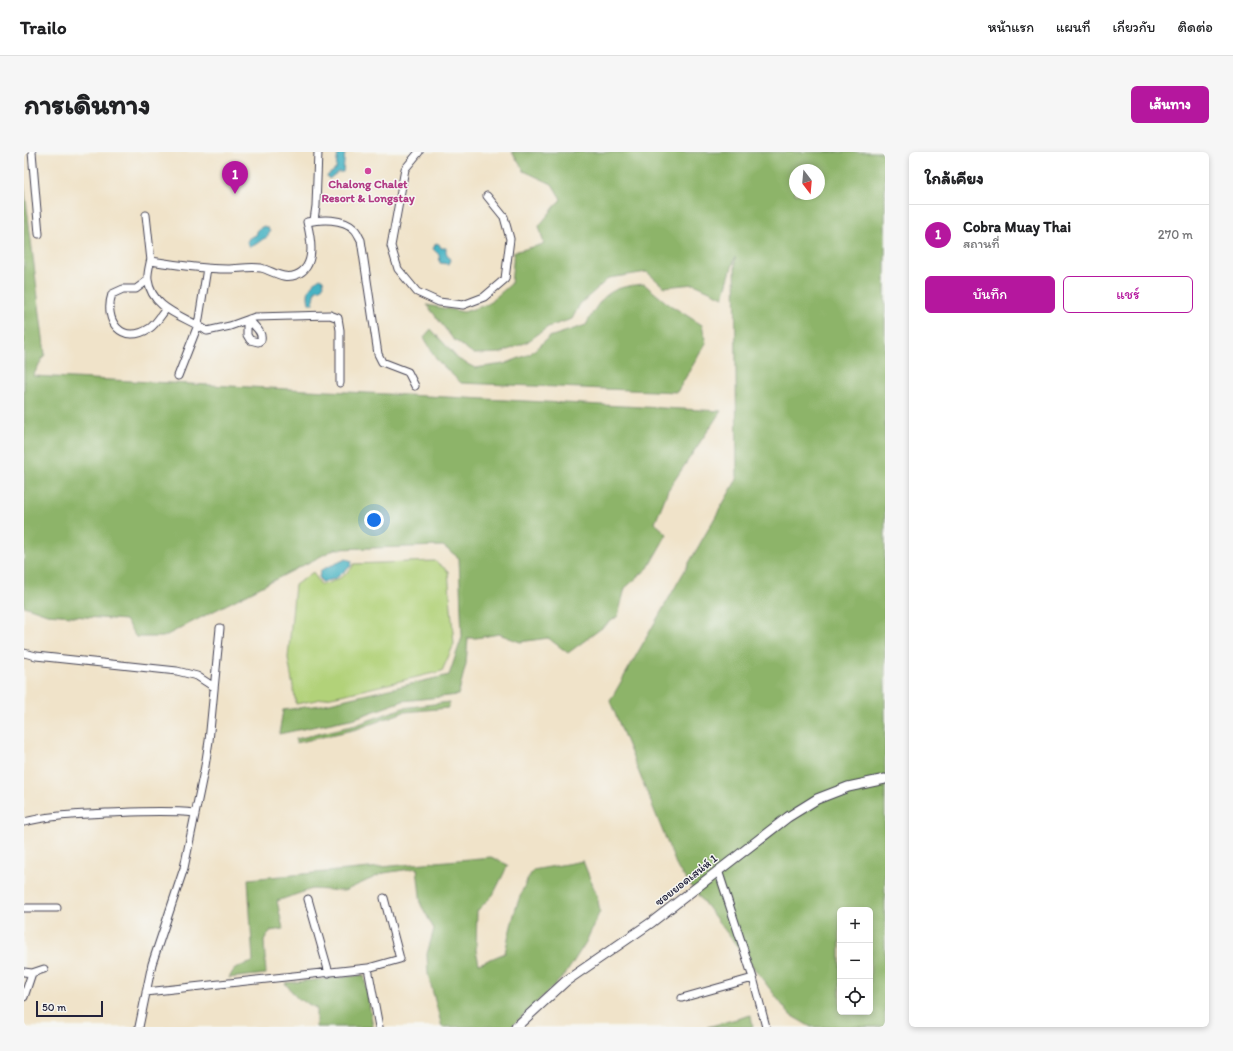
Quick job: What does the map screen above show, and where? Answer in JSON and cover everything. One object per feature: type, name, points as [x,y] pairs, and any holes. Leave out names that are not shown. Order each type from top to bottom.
[{"type":"street","points":[[32,152],[39,234]]},
{"type":"street","points":[[314,220],[318,152]]},
{"type":"street","points":[[419,152],[405,169],[391,246],[398,269],[417,292],[439,302],[463,305],[484,297],[505,279],[510,239],[504,217],[487,196]]},
{"type":"street","points":[[146,215],[151,258],[148,280],[153,296],[166,309],[207,331],[230,326],[255,317],[330,314],[338,318],[340,330],[340,383]]},
{"type":"street","points":[[151,258],[151,260],[179,266],[207,268],[261,268],[280,276],[297,275],[304,269],[309,259],[311,239],[307,222],[314,220],[342,222],[355,229],[361,240],[378,354],[382,362],[408,372],[415,386]]},
{"type":"street","points":[[178,376],[198,325],[207,268]]},
{"type":"street","points":[[148,280],[136,288],[123,289],[112,294],[108,304],[111,320],[118,330],[130,334],[143,332],[151,327],[166,309]]},
{"type":"street","points":[[139,1027],[152,964],[184,868],[209,741],[220,628]]},
{"type":"street","points":[[24,653],[44,657],[177,671],[198,676],[214,688]]},
{"type":"street","name":"ซอยยอดเสน่ห์ 1","points":[[516,1027],[566,981],[652,922],[788,817],[817,799],[848,787],[885,779]]},
{"type":"street","points":[[24,822],[43,817],[64,815],[174,811],[195,813]]},
{"type":"street","points":[[718,870],[753,978],[766,1027]]},
{"type":"street","points":[[146,992],[368,968],[400,959],[384,898]]},
{"type":"street","points":[[308,899],[329,973]]},
{"type":"street","points":[[24,908],[57,908]]},
{"type":"street","points":[[368,968],[379,1027]]},
{"type":"street","points":[[24,972],[32,973],[44,969]]},
{"type":"street","points":[[24,997],[32,973]]},
{"type":"street","points":[[682,998],[753,978]]},
{"type":"green space","points":[[512,152],[885,152],[885,1027],[811,1027],[790,1015],[678,869],[610,701],[737,479],[735,257],[723,297],[694,284],[664,287],[647,272],[609,278],[580,304],[572,319],[548,327],[527,342],[501,353],[474,354],[453,339],[427,305],[464,312],[488,304],[511,284],[514,252],[544,244],[539,226],[561,199],[552,184],[524,171]]},
{"type":"green space","points":[[24,184],[45,354],[33,376],[721,411],[668,490],[655,523],[667,534],[648,568],[625,588],[618,616],[568,653],[548,638],[520,642],[499,634],[468,638],[466,664],[458,695],[403,701],[355,718],[279,734],[283,710],[321,705],[449,675],[462,637],[459,558],[443,546],[335,549],[163,637],[136,637],[125,620],[47,614],[24,606]]},
{"type":"green space","points":[[644,284],[667,303],[702,325],[706,343],[677,392],[461,383],[436,359],[424,337],[431,329],[458,359],[475,368],[504,364],[530,354],[549,337],[586,325],[602,299],[615,290],[632,285]]},
{"type":"green space","points":[[435,561],[448,571],[454,644],[442,671],[346,694],[296,704],[288,658],[295,585],[313,572],[321,585],[331,582],[348,572],[354,564]]},
{"type":"green space","points":[[449,702],[448,708],[404,712],[357,729],[296,743],[296,739],[356,725],[403,708]]},
{"type":"green space","points":[[491,857],[508,865],[493,895],[477,911],[476,950],[479,964],[505,953],[512,921],[519,900],[527,880],[533,870],[583,861],[597,896],[600,911],[586,942],[565,975],[511,1027],[442,1027],[428,974],[427,954],[434,929],[421,905],[417,868],[384,873],[344,891],[312,889],[277,901],[283,929],[270,931],[264,941],[266,974],[229,978],[235,968],[253,962],[248,879]]},
{"type":"green space","points":[[364,975],[373,1027],[316,1027],[316,1008],[297,998],[285,983]]},
{"type":"green space","points":[[751,1015],[753,1027],[707,1027]]},
{"type":"water","points":[[338,152],[345,152],[343,172],[338,172],[329,179],[327,176],[336,169]]},
{"type":"water","points":[[264,226],[268,228],[270,232],[267,237],[250,247],[247,242],[249,238],[256,235],[258,229]]},
{"type":"water","points":[[436,243],[439,244],[441,248],[446,248],[446,252],[450,260],[448,264],[440,263],[439,255],[433,249]]},
{"type":"water","points":[[320,278],[323,280],[324,285],[321,289],[316,290],[313,304],[309,303],[308,295],[310,289]]},
{"type":"water","points":[[346,559],[352,561],[351,566],[335,579],[322,582],[319,577],[321,570]]},
{"type":"place","name":"Chalong Chalet Resort & Longstay","points":[[368,171]]},
{"type":"place","name":"Cobra Muay Thai","points":[[235,194]]}]
